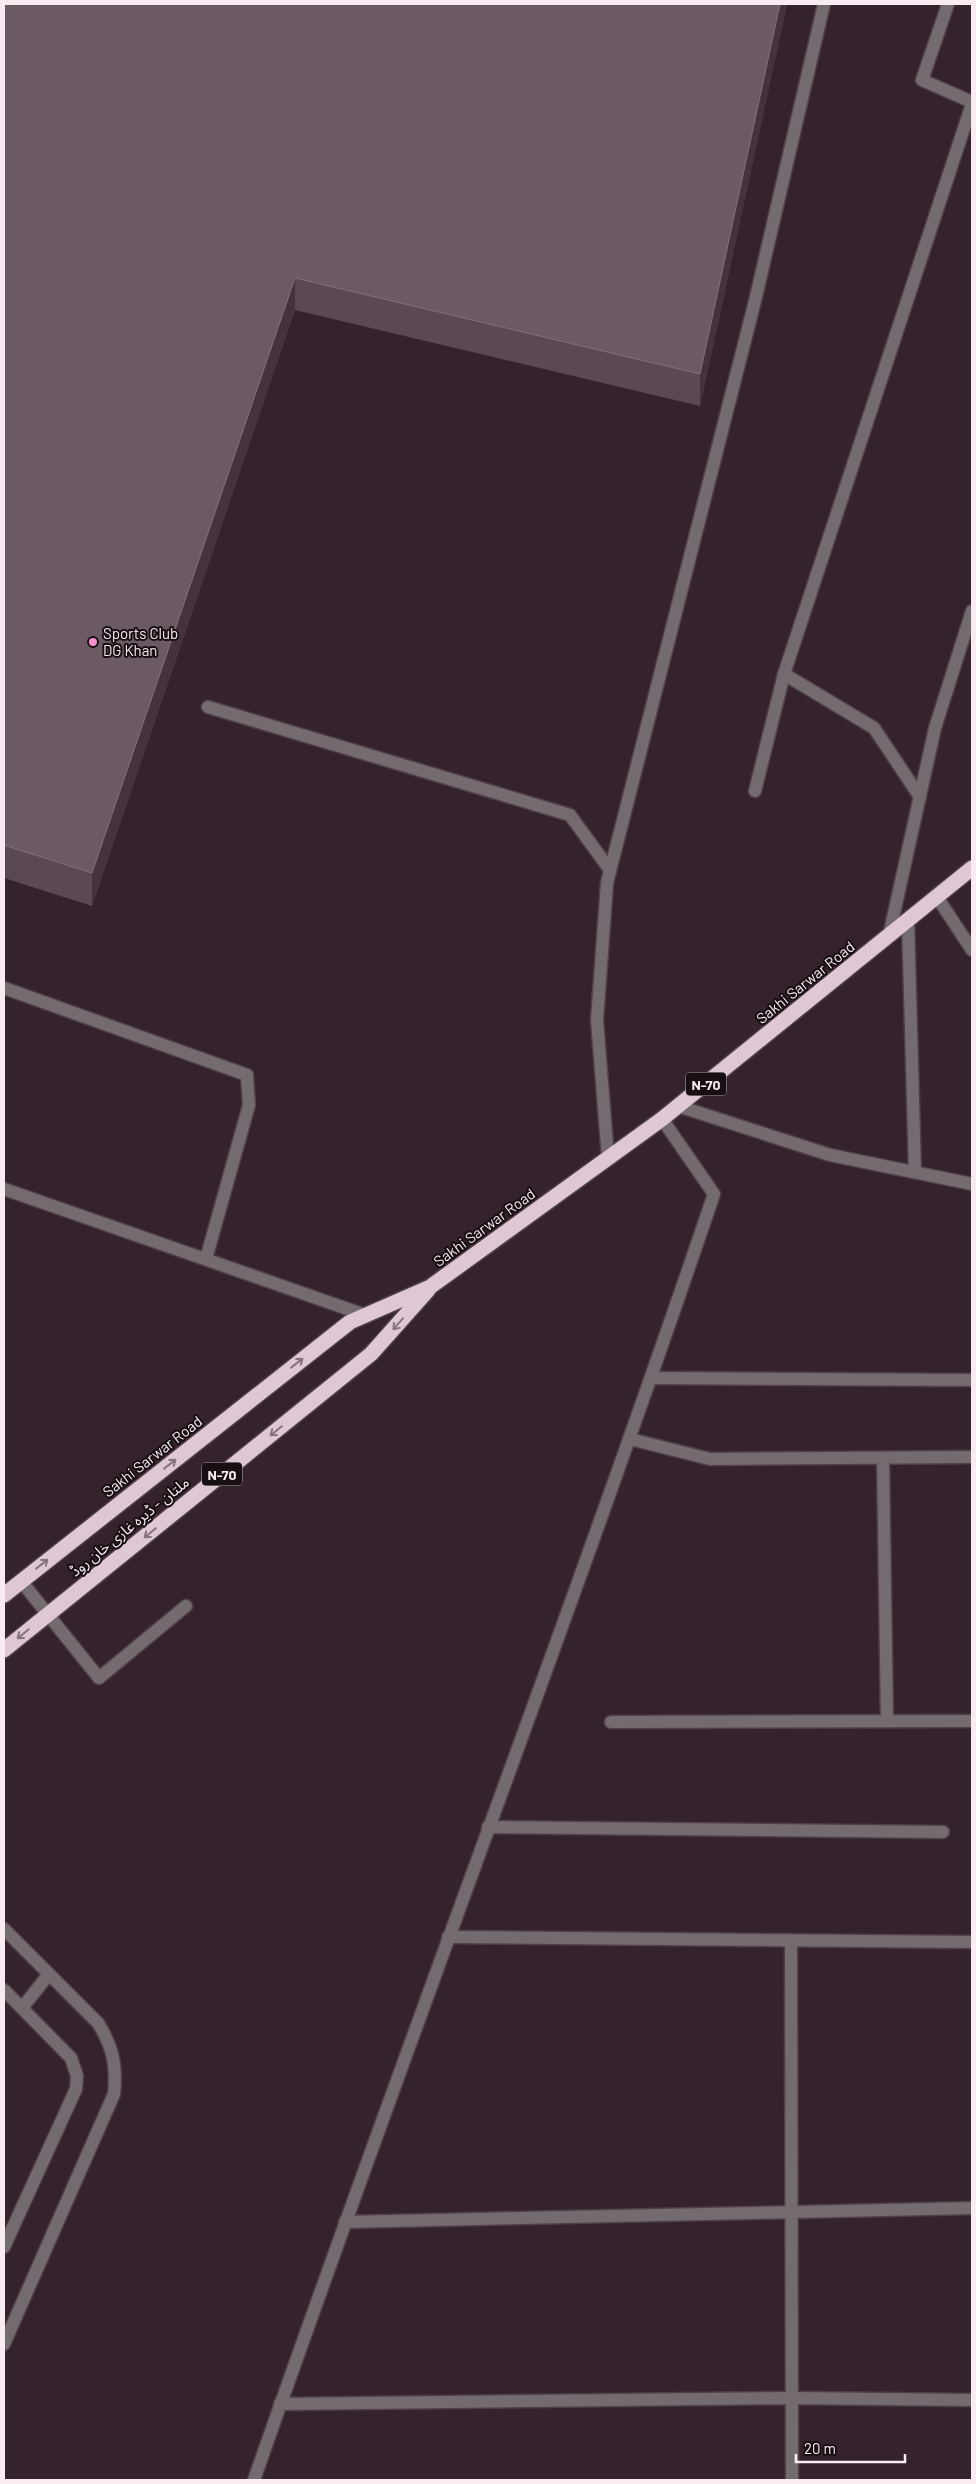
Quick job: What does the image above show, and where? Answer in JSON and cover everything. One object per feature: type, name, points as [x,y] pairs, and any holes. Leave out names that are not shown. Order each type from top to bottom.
[{"type":"highway","name":"Sakhi Sarwar Road","points":[[4,1595],[350,1322],[430,1287],[662,1119],[972,868]]},
{"type":"highway","name":"ملتان - ڈیرہ غازی خان روڈ","points":[[4,1650],[371,1354],[430,1287]]},
{"type":"street","points":[[608,1158],[597,1020],[607,883],[755,301],[824,4]]},
{"type":"street","points":[[755,792],[784,674],[972,103],[922,80],[948,4]]},
{"type":"street","points":[[889,936],[935,728],[972,611]]},
{"type":"street","points":[[784,674],[874,728],[920,798]]},
{"type":"street","points":[[208,707],[570,815],[610,870]]},
{"type":"street","points":[[937,896],[972,950]]},
{"type":"street","points":[[908,921],[915,1172]]},
{"type":"street","points":[[4,988],[247,1075],[249,1105],[206,1259]]},
{"type":"street","points":[[678,1106],[830,1155],[972,1184]]},
{"type":"street","points":[[254,2480],[344,2222],[652,1378],[714,1194],[662,1119]]},
{"type":"street","points":[[4,1189],[365,1315]]},
{"type":"street","points":[[652,1378],[972,1380]]},
{"type":"street","points":[[630,1439],[710,1459],[972,1458]]},
{"type":"street","points":[[883,1458],[887,1721]]},
{"type":"street","points":[[21,1581],[99,1678],[186,1606]]},
{"type":"street","points":[[611,1722],[972,1721]]},
{"type":"street","points":[[488,1827],[943,1832]]},
{"type":"street","points":[[4,1928],[98,2023],[110,2041],[115,2057],[116,2073],[114,2094],[4,2344]]},
{"type":"street","points":[[448,1937],[972,1942]]},
{"type":"street","points":[[791,1940],[792,2480]]},
{"type":"street","points":[[22,2008],[49,1974]]},
{"type":"street","points":[[4,1990],[71,2058],[77,2076],[76,2089],[4,2247]]},
{"type":"street","points":[[344,2222],[972,2208]]},
{"type":"street","points":[[280,2404],[792,2398],[972,2400]]},
{"type":"building","name":"Sports Club DG Khan","points":[[4,4],[780,4],[700,374],[295,278],[92,873],[4,845]]},
{"type":"place","name":"Sports Club DG Khan","points":[[93,642]]}]
